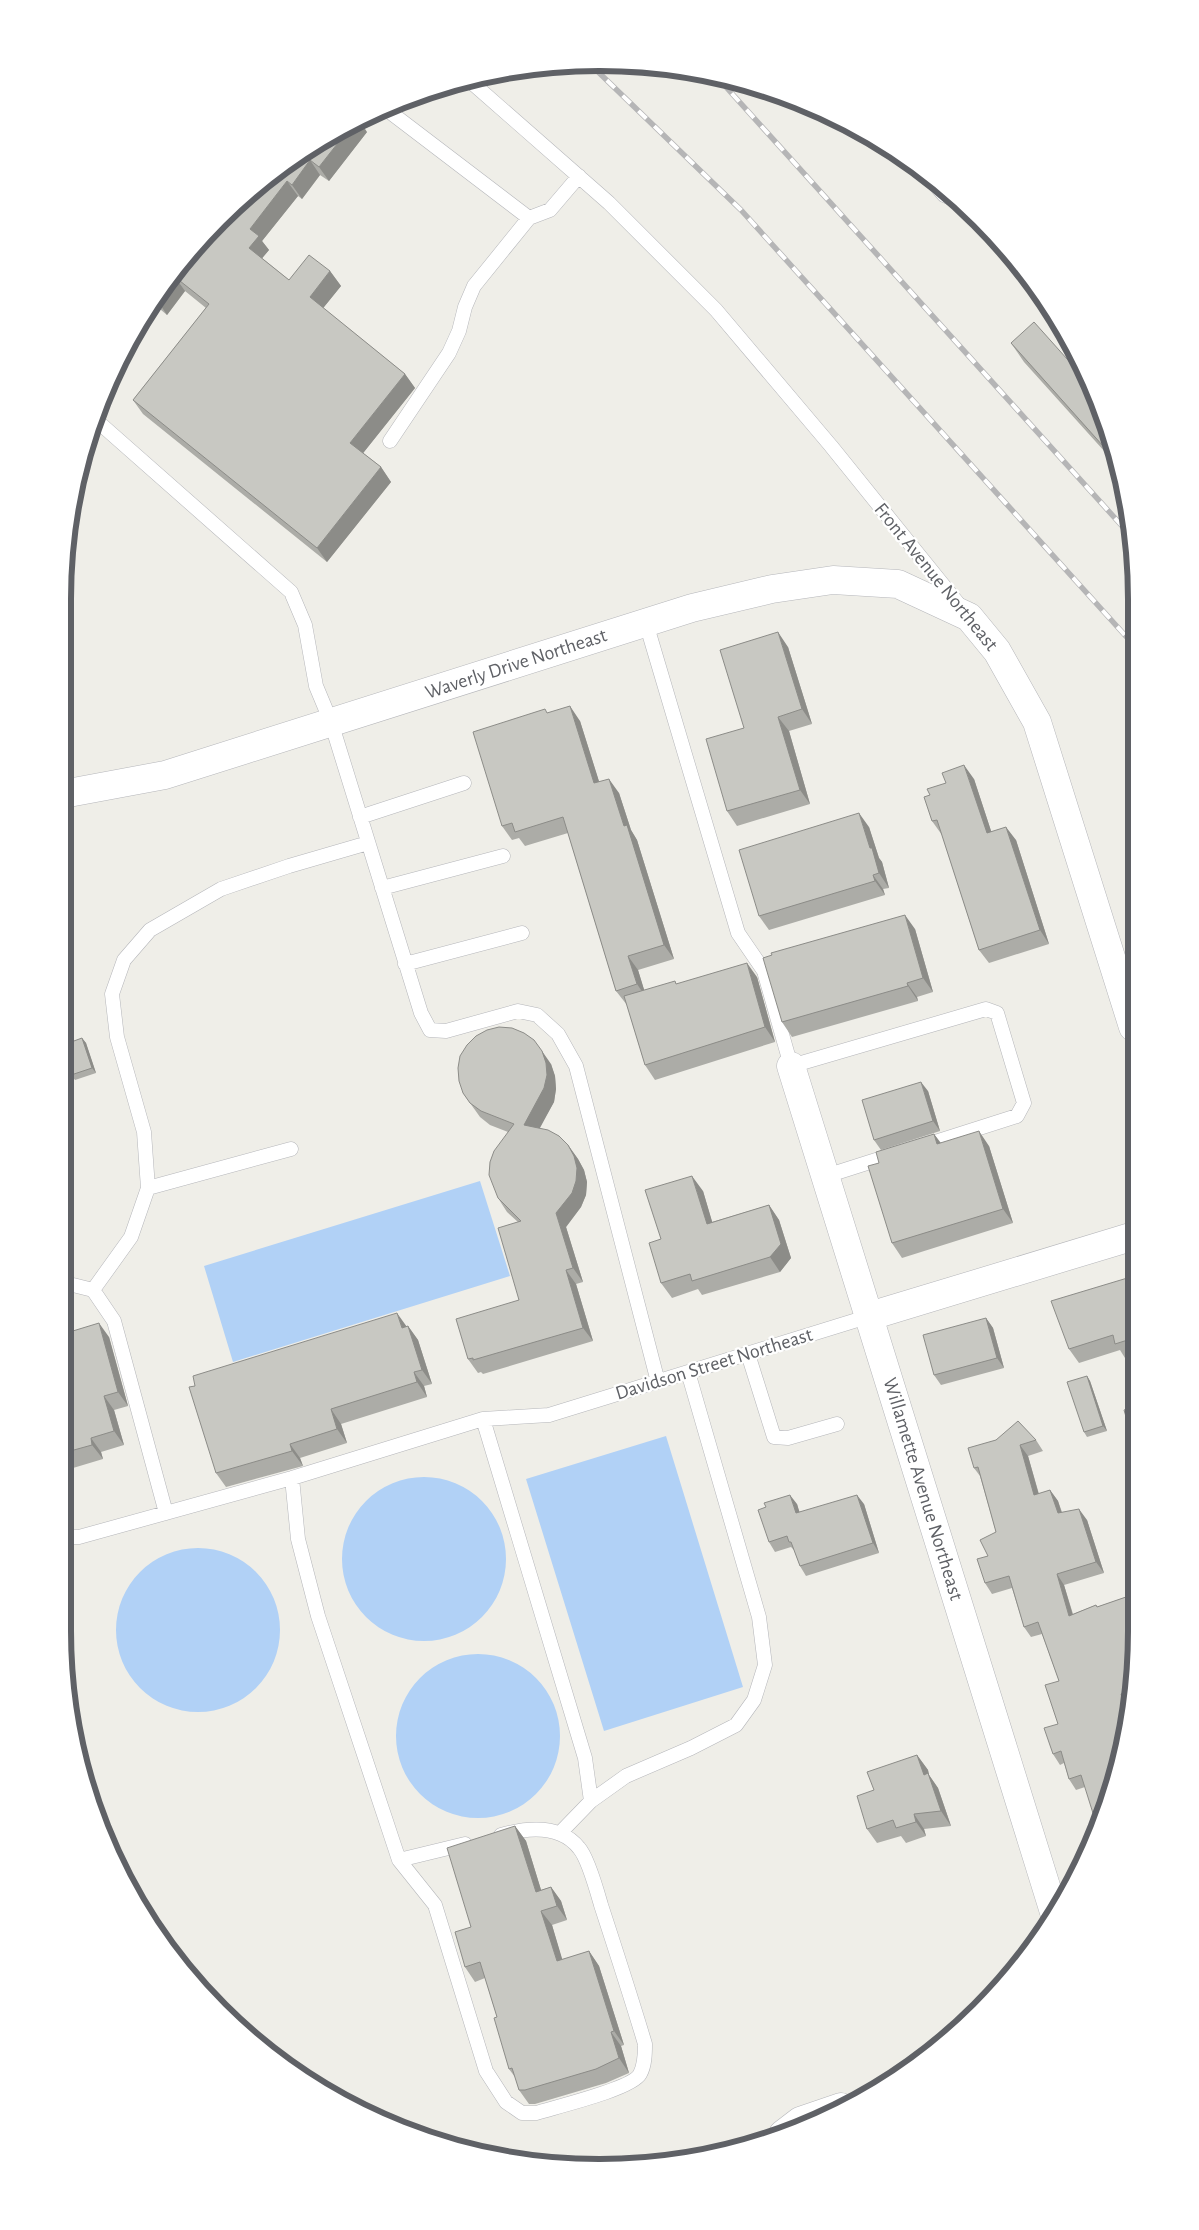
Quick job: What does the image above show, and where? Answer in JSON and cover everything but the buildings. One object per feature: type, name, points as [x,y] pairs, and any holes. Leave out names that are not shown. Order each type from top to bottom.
[{"type":"street","name":"Waverly Drive Northeast","points":[[71,793],[165,776],[692,608],[772,589],[833,580],[898,584],[968,617]]},
{"type":"street","name":"Front Avenue Northeast","points":[[968,617],[996,651],[1037,722],[1128,1011]]},
{"type":"street","name":"Willamette Avenue Northeast","points":[[791,1066],[1051,1904]]},
{"type":"street","name":"Davidson Street Northeast","points":[[870,1316],[1128,1238]]},
{"type":"lane","name":"Front Avenue Northeast","points":[[476,86],[609,202],[716,310],[831,446],[968,617]]},
{"type":"lane","points":[[392,113],[529,218]]},
{"type":"lane","points":[[390,441],[449,353],[474,286],[529,218],[550,210],[579,176]]},
{"type":"lane","points":[[101,424],[290,592],[305,625],[316,686],[332,722],[405,964],[421,1013],[430,1030],[446,1030],[518,1011],[537,1015],[558,1034],[576,1066],[658,1382]]},
{"type":"lane","points":[[646,623],[738,933],[764,971],[791,1066],[986,1009],[997,1013],[1024,1103],[1017,1116],[826,1176]]},
{"type":"lane","points":[[360,817],[464,783]]},
{"type":"lane","points":[[93,1290],[131,1237],[148,1188],[144,1132],[117,1037],[112,994],[124,960],[150,930],[221,889],[289,866],[368,843]]},
{"type":"lane","points":[[382,888],[503,856]]},
{"type":"lane","points":[[405,964],[522,933]]},
{"type":"lane","points":[[148,1188],[291,1149]]},
{"type":"lane","points":[[71,1285],[93,1290],[114,1321],[166,1513]]},
{"type":"lane","name":"Davidson Street Northeast","points":[[71,1537],[79,1537],[292,1478],[483,1419],[549,1415],[870,1316]]},
{"type":"lane","points":[[748,1354],[774,1437],[788,1438],[837,1424]]},
{"type":"lane","points":[[560,1833],[591,1801],[626,1776],[691,1748],[736,1725],[754,1700],[765,1665],[759,1617],[688,1372]]},
{"type":"lane","points":[[483,1419],[585,1758],[591,1801]]},
{"type":"lane","points":[[292,1478],[298,1540],[318,1616],[399,1860],[435,1905],[486,2071],[506,2102],[522,2113],[536,2112],[624,2086],[640,2075],[644,2060],[645,2044],[594,1882],[580,1848],[560,1833],[523,1829],[399,1860]]},
{"type":"water","points":[[480,1181],[510,1276],[233,1362],[204,1266]]},
{"type":"water","points":[[666,1436],[743,1687],[604,1731],[526,1479]]},
{"type":"water","points":[[432,1477],[448,1480],[463,1487],[476,1495],[488,1507],[503,1535],[506,1559],[505,1575],[500,1590],[488,1611],[476,1623],[448,1638],[416,1641],[400,1638],[385,1631],[372,1623],[360,1611],[345,1583],[342,1551],[345,1535],[352,1520],[360,1507],[372,1495],[400,1480]]},
{"type":"water","points":[[206,1548],[222,1551],[237,1558],[250,1566],[262,1578],[277,1606],[280,1630],[279,1646],[274,1661],[262,1682],[250,1694],[222,1709],[190,1712],[174,1709],[159,1702],[146,1694],[134,1682],[119,1654],[116,1622],[119,1606],[126,1591],[134,1578],[146,1566],[174,1551]]},
{"type":"water","points":[[486,1654],[502,1657],[517,1663],[542,1684],[551,1697],[557,1712],[560,1736],[559,1752],[551,1775],[530,1800],[517,1809],[502,1815],[470,1818],[454,1815],[439,1809],[414,1788],[405,1775],[399,1760],[396,1728],[399,1712],[405,1697],[426,1672],[439,1663],[454,1657]]},
{"type":"railway","points":[[597,71],[741,210],[1128,639]]},
{"type":"railway","points":[[726,86],[1122,526]]}]
